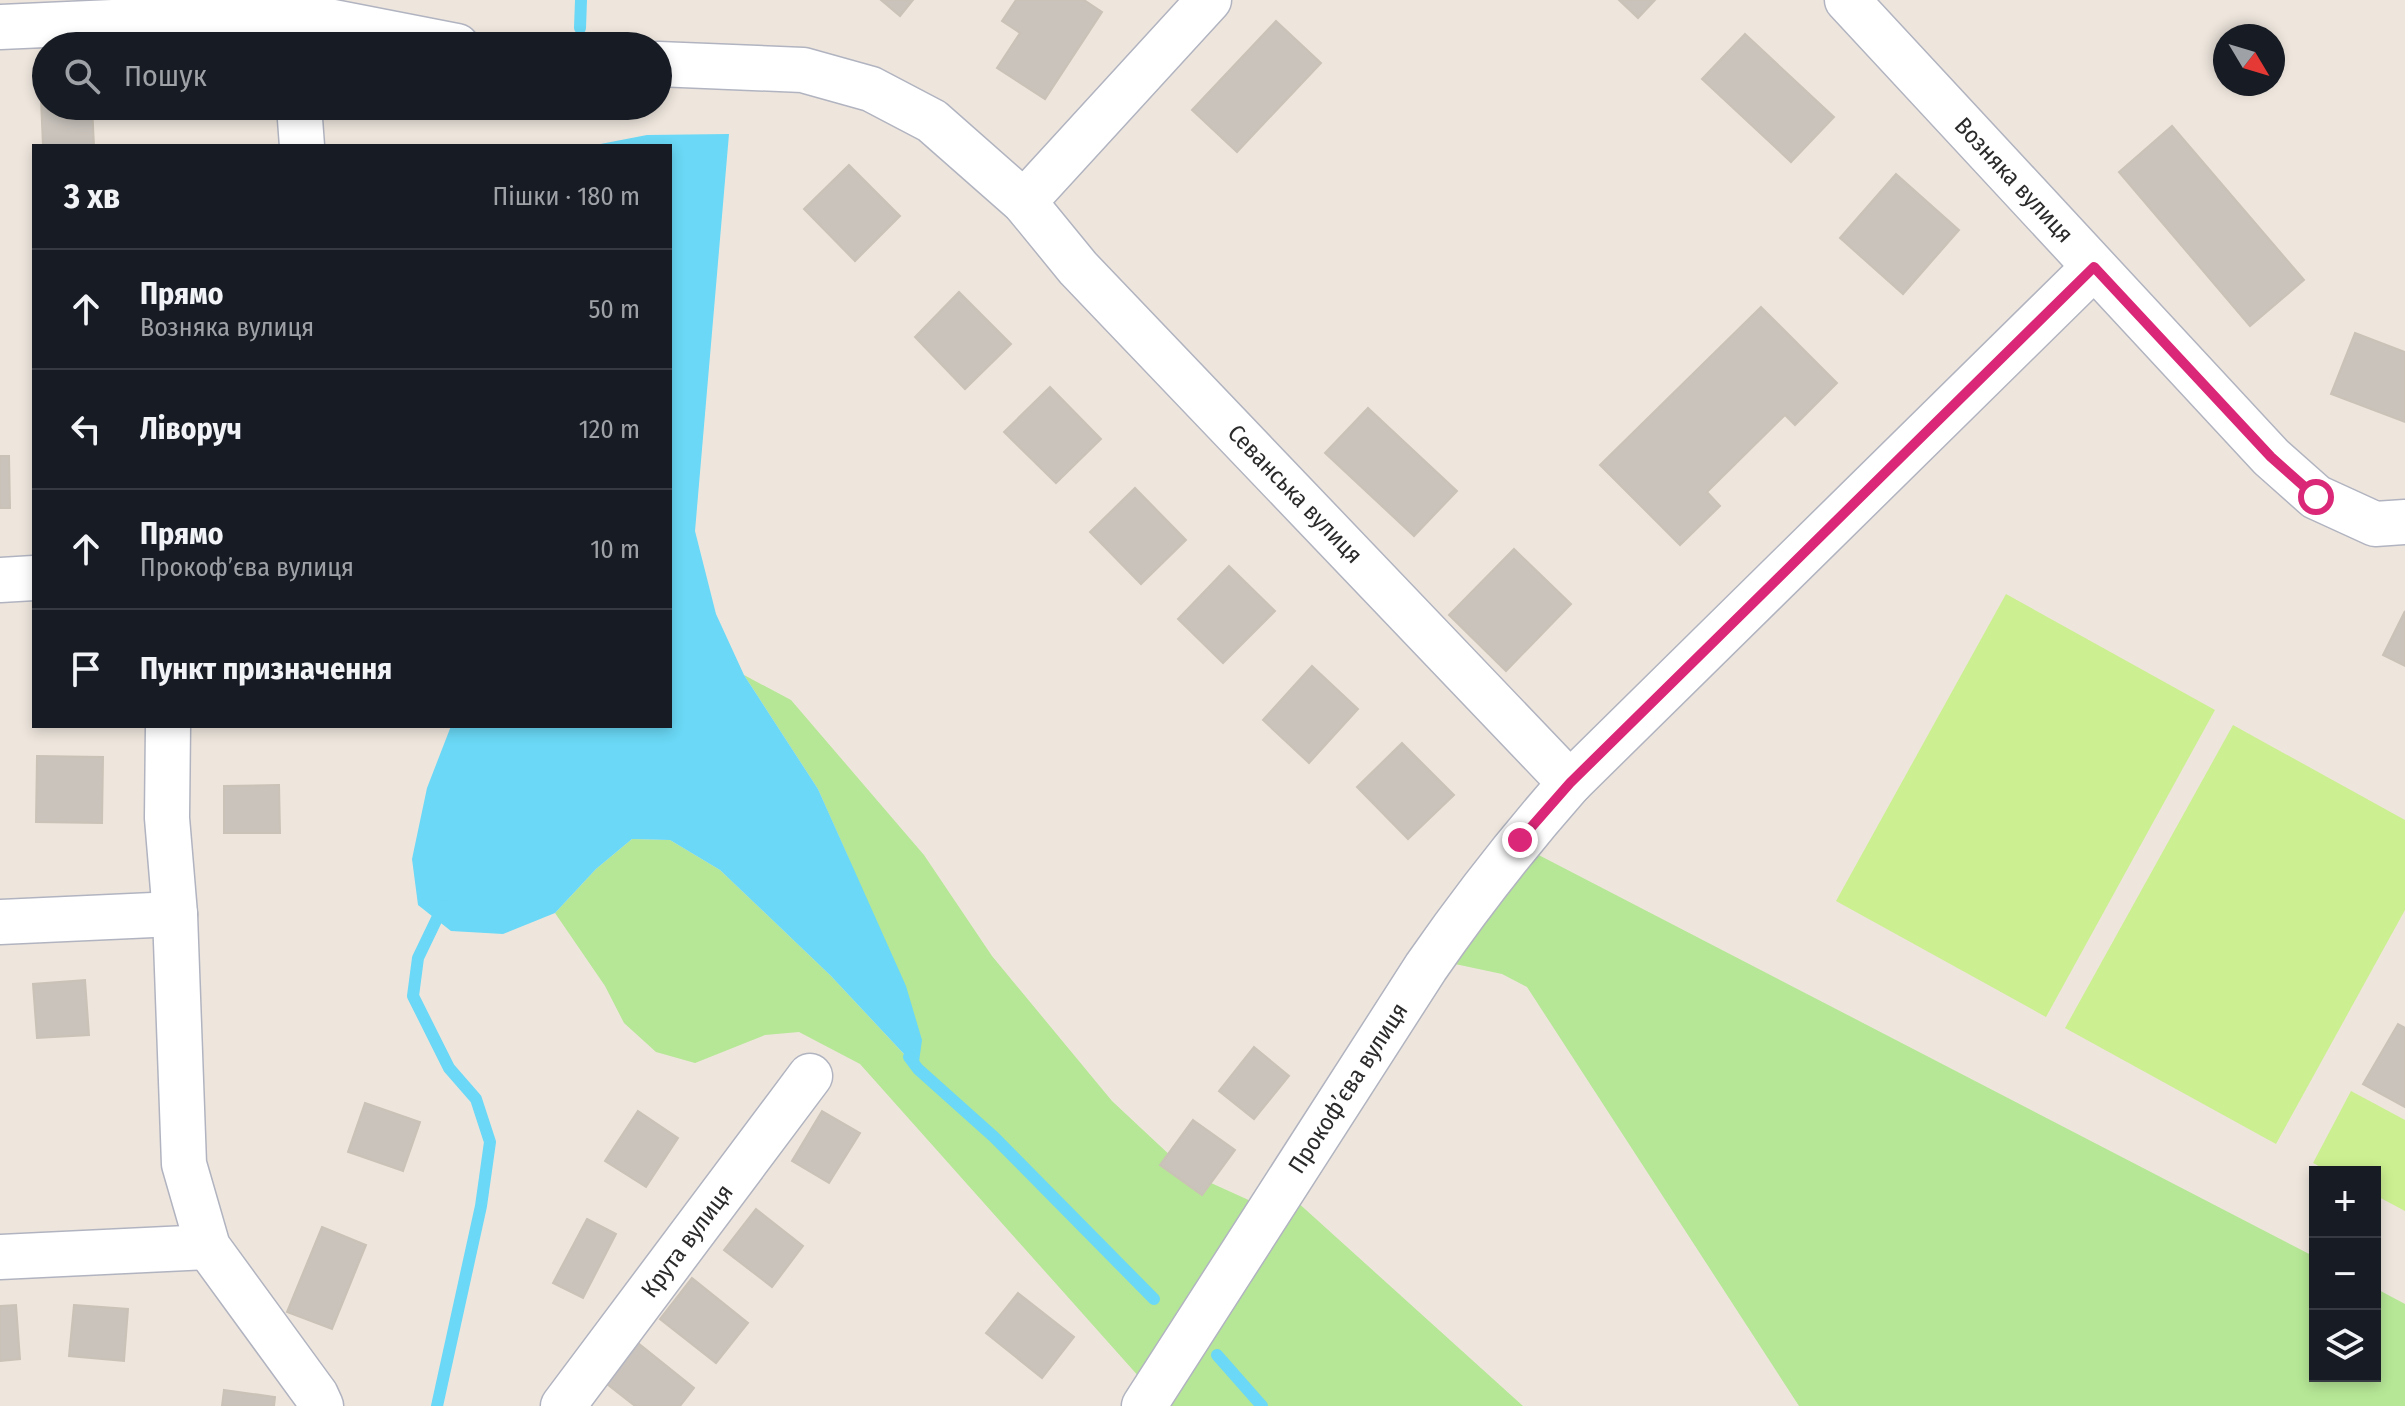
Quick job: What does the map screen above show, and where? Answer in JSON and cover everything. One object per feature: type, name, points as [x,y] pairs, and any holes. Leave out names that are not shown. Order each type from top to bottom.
[{"type":"street","points":[[1024,202],[1209,0]]},
{"type":"street","name":"Возняка вулиця","points":[[1847,0],[2271,457],[2316,497],[2375,524],[2405,522]]},
{"type":"street","points":[[0,27],[292,20],[368,32]]},
{"type":"street","name":"Севанська вулиця","points":[[672,65],[803,70],[871,89],[932,121],[1024,202],[1078,268],[1570,783]]},
{"type":"street","points":[[300,120],[302,144]]},
{"type":"street","name":"Прокоф’єва вулиця","points":[[1144,1406],[1426,967],[1475,896],[1570,783],[2094,267]]},
{"type":"street","points":[[0,580],[32,578]]},
{"type":"street","points":[[168,728],[167,818],[175,914],[184,1164],[208,1247],[321,1406]]},
{"type":"street","points":[[0,922],[175,914]]},
{"type":"street","name":"Крута вулиця","points":[[563,1406],[810,1076]]},
{"type":"street","points":[[0,1257],[208,1247]]},
{"type":"green space","points":[[2006,594],[2215,710],[2046,1017],[1836,901]]},
{"type":"green space","points":[[744,675],[791,700],[924,855],[992,956],[1112,1101],[1189,1173],[1253,1202],[1295,1200],[1523,1406],[1165,1406],[860,1064],[799,1032],[765,1035],[695,1063],[656,1052],[624,1023],[605,986],[555,913],[596,869],[632,839],[670,840],[720,870],[831,976],[917,1068],[849,859],[818,789]]},
{"type":"green space","points":[[2233,725],[2405,820],[2405,910],[2276,1144],[2065,1028]]},
{"type":"green space","points":[[1529,850],[2309,1254],[2309,1382],[2381,1382],[2381,1291],[2405,1304],[2405,1406],[1799,1406],[1527,987],[1502,974],[1455,964]]},
{"type":"green space","points":[[2351,1091],[2405,1120],[2405,1211],[2381,1198],[2381,1166],[2319,1166],[2313,1163]]},
{"type":"water","points":[[729,134],[695,531],[716,614],[744,675],[818,789],[906,986],[922,1040],[918,1069],[831,976],[720,870],[670,840],[632,839],[596,869],[555,913],[503,934],[451,931],[418,905],[412,859],[427,788],[450,728],[672,728],[672,144],[600,144],[647,135]]},
{"type":"building","points":[[881,0],[913,0],[900,16]]},
{"type":"building","points":[[1016,0],[1084,0],[1102,12],[1045,99],[997,68],[1020,33],[1002,21]]},
{"type":"building","points":[[1619,0],[1655,0],[1638,18]]},
{"type":"building","points":[[1276,21],[1321,63],[1237,152],[1192,110]]},
{"type":"building","points":[[1745,34],[1834,117],[1791,162],[1702,79]]},
{"type":"building","points":[[42,120],[93,120],[94,144],[43,144]]},
{"type":"building","points":[[2172,126],[2304,280],[2250,326],[2119,172]]},
{"type":"building","points":[[849,165],[900,216],[855,261],[804,209]]},
{"type":"building","points":[[1896,174],[1959,230],[1903,294],[1840,238]]},
{"type":"building","points":[[959,292],[1011,344],[965,389],[915,337]]},
{"type":"building","points":[[1761,307],[1837,383],[1795,425],[1785,415],[1707,492],[1720,506],[1680,545],[1600,465]]},
{"type":"building","points":[[2355,333],[2405,352],[2405,422],[2331,394]]},
{"type":"building","points":[[1050,387],[1101,439],[1056,483],[1004,432]]},
{"type":"building","points":[[1368,408],[1457,491],[1414,536],[1325,453]]},
{"type":"building","points":[[0,456],[9,456],[10,508],[0,508]]},
{"type":"building","points":[[1135,488],[1186,540],[1141,584],[1090,532]]},
{"type":"building","points":[[1514,549],[1571,604],[1506,671],[1449,615]]},
{"type":"building","points":[[1229,566],[1275,611],[1223,663],[1178,619]]},
{"type":"building","points":[[2405,611],[2405,666],[2383,655]]},
{"type":"building","points":[[1312,666],[1358,709],[1309,763],[1263,720]]},
{"type":"building","points":[[1402,743],[1454,795],[1408,839],[1357,787]]},
{"type":"building","points":[[37,756],[103,757],[102,823],[36,822]]},
{"type":"building","points":[[279,785],[280,833],[224,833],[224,786]]},
{"type":"building","points":[[85,980],[89,1035],[37,1038],[33,984]]},
{"type":"building","points":[[2398,1024],[2405,1028],[2405,1107],[2363,1084]]},
{"type":"building","points":[[1254,1047],[1289,1076],[1254,1119],[1219,1091]]},
{"type":"building","points":[[365,1103],[420,1122],[403,1171],[348,1152]]},
{"type":"building","points":[[638,1111],[678,1138],[646,1187],[605,1161]]},
{"type":"building","points":[[822,1111],[860,1133],[829,1183],[792,1161]]},
{"type":"building","points":[[1193,1120],[1235,1150],[1202,1195],[1160,1165]]},
{"type":"building","points":[[756,1209],[803,1246],[772,1287],[724,1250]]},
{"type":"building","points":[[587,1219],[616,1234],[583,1298],[553,1283]]},
{"type":"building","points":[[322,1227],[366,1245],[332,1329],[287,1312]]},
{"type":"building","points":[[692,1278],[748,1323],[716,1363],[660,1319]]},
{"type":"building","points":[[1018,1293],[1074,1337],[1042,1378],[986,1333]]},
{"type":"building","points":[[16,1305],[20,1359],[0,1361],[0,1306]]},
{"type":"building","points":[[74,1305],[128,1309],[124,1361],[69,1356]]},
{"type":"building","points":[[638,1343],[694,1388],[680,1406],[635,1406],[607,1384]]},
{"type":"building","points":[[224,1390],[275,1397],[274,1406],[222,1406]]},
{"type":"waterway","points":[[580,28],[581,0]]},
{"type":"waterway","points":[[437,1406],[481,1206],[490,1142],[476,1099],[449,1068],[413,996],[418,958],[443,906]]},
{"type":"waterway","points":[[909,1057],[918,1069],[994,1137],[1154,1299]]},
{"type":"waterway","points":[[1217,1355],[1262,1406]]},
{"type":"route","points":[[1520,840],[1570,783],[2094,267],[2271,457],[2316,497]]}]
